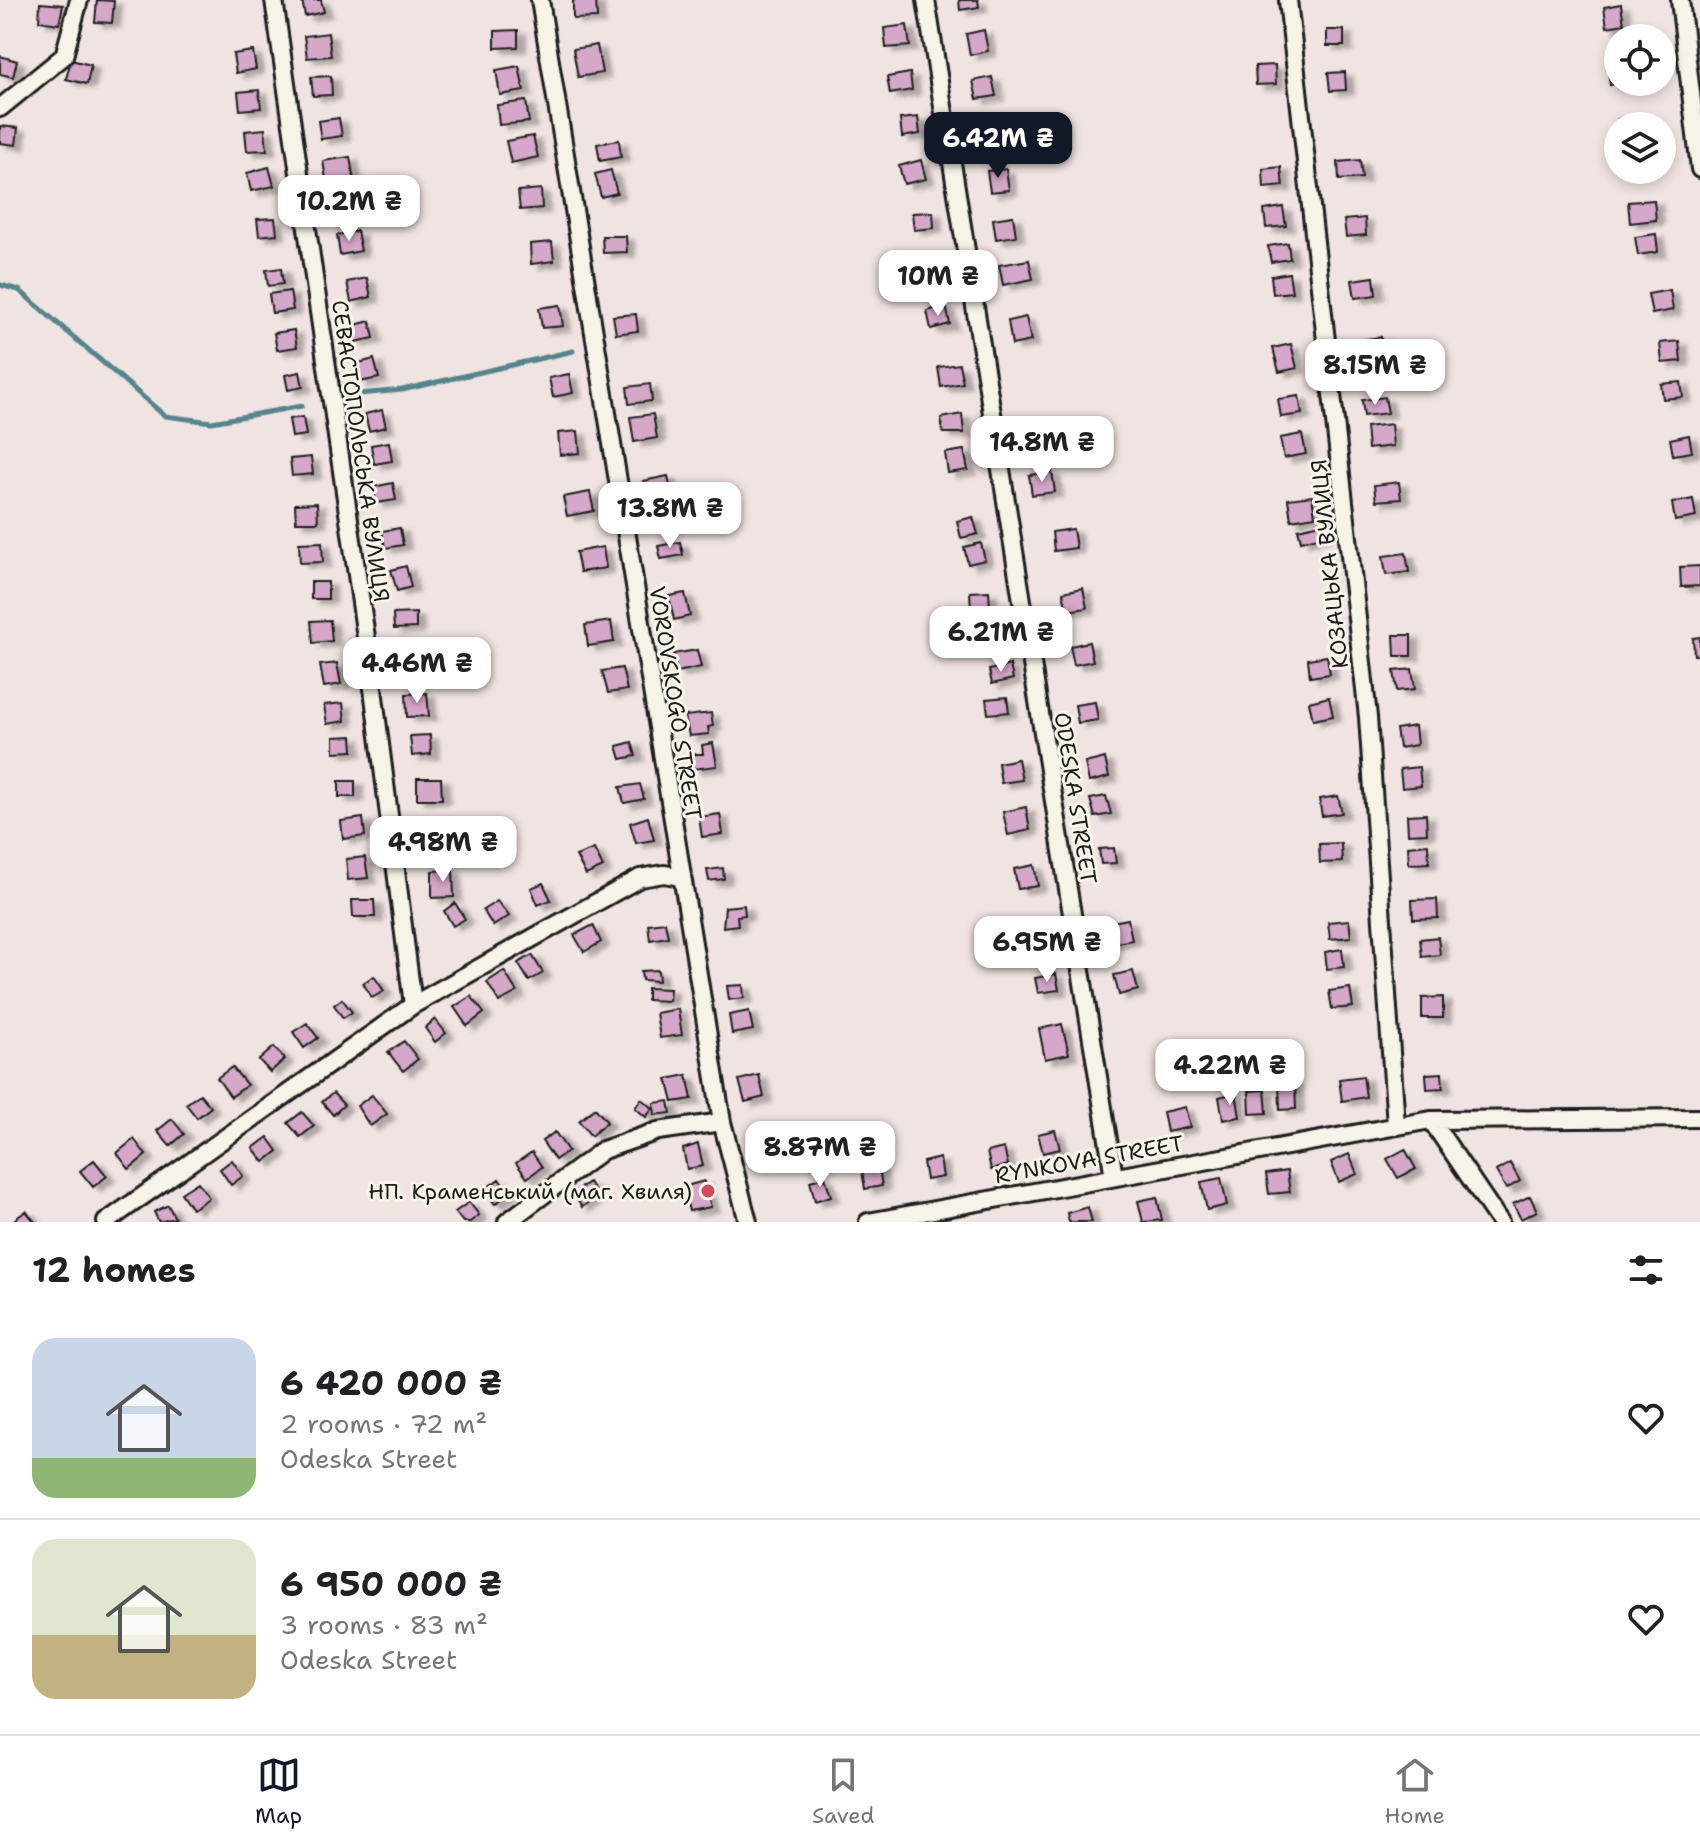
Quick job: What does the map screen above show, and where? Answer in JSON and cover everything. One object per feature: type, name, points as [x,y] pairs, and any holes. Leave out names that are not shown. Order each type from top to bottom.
[{"type":"street","points":[[0,108],[64,56],[79,0]]},
{"type":"street","name":"СЕВАСТОПОЛЬСЬКА ВУЛИЦЯ","points":[[274,0],[370,665],[413,1005]]},
{"type":"street","name":"VOROVSKOGO STREET","points":[[540,0],[722,1122],[748,1222]]},
{"type":"street","name":"ODESKA STREET","points":[[926,0],[1114,1177]]},
{"type":"street","name":"КОЗАЦЬКА ВУЛИЦЯ","points":[[1288,0],[1368,717],[1396,1125]]},
{"type":"street","points":[[1680,0],[1700,169]]},
{"type":"street","points":[[106,1222],[413,1005],[564,924],[640,878],[664,874],[681,877]]},
{"type":"street","name":"RYNKOVA STREET","points":[[868,1222],[1431,1120],[1700,1118]]},
{"type":"street","points":[[1431,1120],[1500,1222]]},
{"type":"street","points":[[507,1222],[603,1150],[658,1131],[722,1122]]},
{"type":"building","points":[[97,0],[114,1],[112,23],[95,22]]},
{"type":"building","points":[[302,0],[321,0],[324,12],[305,16]]},
{"type":"building","points":[[573,0],[596,0],[597,18],[573,19]]},
{"type":"building","points":[[959,0],[978,0],[979,7],[960,10]]},
{"type":"building","points":[[40,3],[63,5],[59,24],[39,21]]},
{"type":"building","points":[[1621,4],[1624,24],[1607,24],[1604,7]]},
{"type":"building","points":[[907,25],[910,46],[886,48],[884,28]]},
{"type":"building","points":[[518,30],[518,47],[495,48],[495,31]]},
{"type":"building","points":[[984,30],[988,51],[970,55],[966,34]]},
{"type":"building","points":[[1327,30],[1344,30],[1344,46],[1327,46]]},
{"type":"building","points":[[328,33],[331,56],[307,58],[304,36]]},
{"type":"building","points":[[597,45],[602,73],[578,77],[573,49]]},
{"type":"building","points":[[253,51],[256,69],[236,73],[233,54]]},
{"type":"building","points":[[0,56],[17,61],[13,77],[0,74]]},
{"type":"building","points":[[71,60],[91,65],[87,84],[66,79]]},
{"type":"building","points":[[1275,65],[1276,84],[1256,85],[1255,66]]},
{"type":"building","points":[[519,66],[524,91],[500,95],[496,70]]},
{"type":"building","points":[[1345,72],[1346,90],[1330,91],[1328,73]]},
{"type":"building","points":[[910,73],[912,90],[890,94],[887,77]]},
{"type":"building","points":[[331,76],[332,95],[313,96],[311,77]]},
{"type":"building","points":[[992,77],[996,96],[977,99],[973,81]]},
{"type":"building","points":[[259,90],[261,108],[240,110],[238,92]]},
{"type":"building","points":[[526,101],[529,122],[499,125],[497,105]]},
{"type":"building","points":[[918,117],[920,134],[902,137],[900,119]]},
{"type":"building","points":[[339,118],[342,136],[321,139],[318,121]]},
{"type":"building","points":[[996,122],[1000,141],[983,145],[979,125]]},
{"type":"building","points":[[0,126],[18,128],[16,145],[0,143]]},
{"type":"building","points":[[265,129],[267,150],[247,151],[245,131]]},
{"type":"building","points":[[533,136],[538,157],[511,163],[506,141]]},
{"type":"building","points":[[619,140],[621,157],[600,161],[597,144]]},
{"type":"building","points":[[350,157],[354,181],[327,185],[323,161]]},
{"type":"building","points":[[921,160],[926,179],[904,184],[899,166]]},
{"type":"building","points":[[1360,160],[1362,178],[1339,180],[1338,162]]},
{"type":"building","points":[[269,167],[274,186],[251,191],[247,173]]},
{"type":"building","points":[[1281,167],[1283,186],[1264,188],[1263,169]]},
{"type":"building","points":[[1006,169],[1009,190],[990,192],[987,171]]},
{"type":"building","points":[[611,170],[617,193],[601,197],[595,174]]},
{"type":"building","points":[[541,189],[542,208],[520,210],[518,191]]},
{"type":"building","points":[[1654,200],[1656,220],[1630,223],[1628,202]]},
{"type":"building","points":[[1283,207],[1286,226],[1266,228],[1264,210]]},
{"type":"building","points":[[933,212],[934,228],[914,230],[912,213]]},
{"type":"building","points":[[1013,216],[1016,236],[996,239],[993,219]]},
{"type":"building","points":[[275,218],[277,234],[259,236],[257,219]]},
{"type":"building","points":[[1365,218],[1366,235],[1346,237],[1344,220]]},
{"type":"building","points":[[357,231],[361,251],[340,255],[337,235]]},
{"type":"building","points":[[1656,234],[1658,252],[1638,255],[1635,237]]},
{"type":"building","points":[[602,236],[626,236],[627,252],[603,253]]},
{"type":"building","points":[[552,242],[554,261],[531,264],[530,244]]},
{"type":"building","points":[[1288,243],[1290,259],[1271,262],[1268,246]]},
{"type":"building","points":[[938,254],[940,273],[915,276],[912,257]]},
{"type":"building","points":[[1029,260],[1033,279],[1003,285],[999,265]]},
{"type":"building","points":[[281,268],[283,284],[268,286],[266,270]]},
{"type":"building","points":[[1289,273],[1292,292],[1273,294],[1271,276]]},
{"type":"building","points":[[1374,277],[1376,295],[1355,298],[1352,280]]},
{"type":"building","points":[[367,278],[371,297],[351,302],[347,282]]},
{"type":"building","points":[[1670,290],[1673,310],[1652,314],[1648,294]]},
{"type":"building","points":[[290,291],[293,310],[272,313],[269,294]]},
{"type":"building","points":[[560,305],[563,326],[542,328],[539,308]]},
{"type":"building","points":[[946,306],[950,324],[931,329],[927,311]]},
{"type":"building","points":[[636,314],[638,331],[616,334],[613,316]]},
{"type":"building","points":[[1026,317],[1031,341],[1012,345],[1008,321]]},
{"type":"building","points":[[370,321],[374,338],[355,342],[351,326]]},
{"type":"building","points":[[294,330],[297,347],[277,350],[274,333]]},
{"type":"building","points":[[1381,337],[1383,354],[1361,357],[1359,340]]},
{"type":"building","points":[[1679,341],[1681,361],[1662,363],[1660,343]]},
{"type":"building","points":[[1291,344],[1297,368],[1279,372],[1273,348]]},
{"type":"building","points":[[374,359],[379,378],[359,382],[355,364]]},
{"type":"building","points":[[959,364],[963,383],[941,387],[938,367]]},
{"type":"building","points":[[300,372],[303,387],[288,390],[285,375]]},
{"type":"building","points":[[569,374],[573,393],[553,397],[549,378]]},
{"type":"building","points":[[1681,382],[1683,397],[1663,399],[1661,384]]},
{"type":"building","points":[[650,384],[652,401],[629,404],[627,387]]},
{"type":"building","points":[[1299,396],[1302,414],[1281,417],[1278,399]]},
{"type":"building","points":[[1385,397],[1388,413],[1364,416],[1362,400]]},
{"type":"building","points":[[382,410],[386,427],[369,431],[365,414]]},
{"type":"building","points":[[653,414],[657,438],[634,442],[630,417]]},
{"type":"building","points":[[962,414],[964,433],[943,433],[941,418]]},
{"type":"building","points":[[303,417],[306,435],[292,437],[289,419]]},
{"type":"building","points":[[1391,424],[1393,446],[1368,449],[1366,427]]},
{"type":"building","points":[[578,431],[580,453],[560,455],[558,433]]},
{"type":"building","points":[[1302,434],[1306,454],[1284,458],[1280,438]]},
{"type":"building","points":[[1689,435],[1692,452],[1673,455],[1670,439]]},
{"type":"building","points":[[389,442],[392,461],[374,464],[371,445]]},
{"type":"building","points":[[964,450],[968,470],[948,473],[945,453]]},
{"type":"building","points":[[311,457],[313,474],[292,476],[290,459]]},
{"type":"building","points":[[1052,472],[1055,492],[1032,495],[1029,475]]},
{"type":"building","points":[[668,476],[673,502],[648,507],[643,481]]},
{"type":"building","points":[[1399,482],[1401,499],[1376,501],[1374,485]]},
{"type":"building","points":[[393,483],[396,500],[376,503],[373,487]]},
{"type":"building","points":[[590,492],[594,511],[567,516],[563,497]]},
{"type":"building","points":[[1312,496],[1315,516],[1291,520],[1288,499]]},
{"type":"building","points":[[1693,499],[1696,517],[1675,521],[1672,503]]},
{"type":"building","points":[[317,503],[318,522],[296,522],[295,504]]},
{"type":"building","points":[[973,517],[978,534],[961,538],[957,521]]},
{"type":"building","points":[[1321,524],[1323,536],[1301,541],[1298,529]]},
{"type":"building","points":[[400,528],[403,545],[385,548],[382,531]]},
{"type":"building","points":[[1073,529],[1076,548],[1054,551],[1052,532]]},
{"type":"building","points":[[322,542],[323,562],[300,563],[299,543]]},
{"type":"building","points":[[680,542],[683,555],[661,559],[658,546]]},
{"type":"building","points":[[981,543],[985,560],[968,564],[964,547]]},
{"type":"building","points":[[603,547],[606,568],[580,572],[576,552]]},
{"type":"building","points":[[1406,553],[1409,572],[1386,575],[1383,556]]},
{"type":"building","points":[[406,566],[411,587],[397,591],[391,570]]},
{"type":"building","points":[[1700,566],[1700,586],[1681,587],[1680,567]]},
{"type":"building","points":[[311,582],[328,582],[328,599],[311,599]]},
{"type":"building","points":[[1083,588],[1087,608],[1067,611],[1063,592]]},
{"type":"building","points":[[989,591],[990,608],[971,609],[970,592]]},
{"type":"building","points":[[685,593],[690,616],[674,620],[669,596]]},
{"type":"building","points":[[416,613],[416,628],[394,629],[393,614]]},
{"type":"building","points":[[330,620],[332,641],[313,643],[311,621]]},
{"type":"building","points":[[611,621],[614,642],[588,646],[585,625]]},
{"type":"building","points":[[995,631],[997,648],[978,650],[976,633]]},
{"type":"building","points":[[1394,635],[1411,635],[1411,656],[1395,656]]},
{"type":"building","points":[[1700,637],[1700,655],[1694,655],[1693,638]]},
{"type":"building","points":[[1089,642],[1093,661],[1074,665],[1070,646]]},
{"type":"building","points":[[418,647],[420,664],[400,666],[399,649]]},
{"type":"building","points":[[697,650],[701,667],[677,672],[673,654]]},
{"type":"building","points":[[1327,656],[1330,674],[1310,677],[1308,659]]},
{"type":"building","points":[[337,663],[341,684],[324,687],[320,665]]},
{"type":"building","points":[[1010,665],[1013,679],[992,684],[989,670]]},
{"type":"building","points":[[622,668],[627,690],[608,693],[602,671]]},
{"type":"building","points":[[1412,669],[1415,689],[1397,691],[1394,671]]},
{"type":"building","points":[[427,693],[429,716],[407,717],[406,694]]},
{"type":"building","points":[[1007,697],[1009,712],[988,714],[986,699]]},
{"type":"building","points":[[1329,697],[1333,716],[1313,720],[1309,702]]},
{"type":"building","points":[[1095,702],[1098,720],[1078,723],[1075,705]]},
{"type":"building","points":[[343,703],[345,721],[327,724],[324,705]]},
{"type":"building","points":[[711,713],[713,726],[708,727],[709,734],[689,736],[685,716]]},
{"type":"building","points":[[1415,726],[1417,745],[1399,748],[1396,729]]},
{"type":"building","points":[[430,735],[431,754],[412,756],[410,736]]},
{"type":"building","points":[[352,736],[353,751],[334,752],[334,737]]},
{"type":"building","points":[[632,742],[636,756],[621,759],[617,746]]},
{"type":"building","points":[[713,743],[717,766],[693,769],[691,754],[703,754],[702,745]]},
{"type":"building","points":[[1105,758],[1109,777],[1089,782],[1085,763]]},
{"type":"building","points":[[1018,759],[1022,780],[1001,783],[998,763]]},
{"type":"building","points":[[1419,767],[1421,786],[1402,788],[1400,769]]},
{"type":"building","points":[[417,778],[441,778],[442,799],[417,799]]},
{"type":"building","points":[[339,781],[355,781],[355,797],[339,797]]},
{"type":"building","points":[[640,784],[644,799],[624,803],[620,787]]},
{"type":"building","points":[[1106,796],[1111,814],[1095,817],[1090,799]]},
{"type":"building","points":[[1338,796],[1342,813],[1322,816],[1319,799]]},
{"type":"building","points":[[1026,807],[1030,830],[1008,835],[1003,812]]},
{"type":"building","points":[[720,814],[723,834],[702,837],[699,817]]},
{"type":"building","points":[[1426,814],[1427,833],[1408,834],[1407,815]]},
{"type":"building","points":[[648,817],[654,840],[636,843],[630,823]]},
{"type":"building","points":[[363,818],[365,836],[343,839],[341,821]]},
{"type":"building","points":[[442,819],[444,838],[424,840],[421,822]]},
{"type":"building","points":[[1341,843],[1342,862],[1320,863],[1319,844]]},
{"type":"building","points":[[1428,844],[1429,863],[1409,864],[1408,846]]},
{"type":"building","points":[[1114,848],[1116,863],[1101,864],[1099,849]]},
{"type":"building","points":[[594,849],[603,867],[586,875],[576,856]]},
{"type":"building","points":[[365,857],[368,878],[348,880],[346,859]]},
{"type":"building","points":[[1034,865],[1038,886],[1018,889],[1014,869]]},
{"type":"building","points":[[723,868],[724,879],[709,881],[707,870]]},
{"type":"building","points":[[453,870],[454,897],[432,898],[432,871]]},
{"type":"building","points":[[543,883],[551,900],[538,905],[531,888]]},
{"type":"building","points":[[1437,899],[1438,918],[1413,919],[1412,900]]},
{"type":"building","points":[[352,900],[374,900],[375,917],[353,917]]},
{"type":"building","points":[[497,901],[509,916],[493,926],[483,910]]},
{"type":"building","points":[[455,903],[465,919],[453,926],[444,911]]},
{"type":"building","points":[[744,905],[745,915],[737,916],[738,925],[723,927],[725,907]]},
{"type":"building","points":[[1046,917],[1049,935],[1024,938],[1022,920]]},
{"type":"building","points":[[1128,919],[1132,940],[1111,944],[1107,923]]},
{"type":"building","points":[[1349,920],[1351,937],[1330,939],[1328,922]]},
{"type":"building","points":[[665,922],[668,937],[650,940],[648,924]]},
{"type":"building","points":[[593,925],[601,942],[584,952],[574,935]]},
{"type":"building","points":[[1438,937],[1440,955],[1422,957],[1420,939]]},
{"type":"building","points":[[1342,949],[1344,967],[1327,969],[1325,952]]},
{"type":"building","points":[[532,955],[543,973],[529,981],[518,963]]},
{"type":"building","points":[[658,970],[659,981],[642,980],[641,971]]},
{"type":"building","points":[[504,971],[517,992],[499,1002],[487,982]]},
{"type":"building","points":[[1133,971],[1138,990],[1119,995],[1114,975]]},
{"type":"building","points":[[1056,974],[1059,990],[1038,993],[1035,978]]},
{"type":"building","points":[[374,976],[384,991],[372,998],[363,983]]},
{"type":"building","points":[[743,985],[744,998],[729,1000],[727,986]]},
{"type":"building","points":[[647,988],[670,989],[669,1001],[647,1000]]},
{"type":"building","points":[[1350,988],[1353,1007],[1332,1009],[1329,991]]},
{"type":"building","points":[[471,996],[484,1013],[467,1026],[454,1007]]},
{"type":"building","points":[[1443,997],[1443,1018],[1422,1018],[1422,998]]},
{"type":"building","points":[[342,999],[352,1012],[343,1018],[334,1005]]},
{"type":"building","points":[[678,1009],[682,1035],[660,1038],[656,1013]]},
{"type":"building","points":[[749,1011],[753,1030],[732,1034],[729,1015]]},
{"type":"building","points":[[435,1019],[446,1033],[435,1042],[425,1028]]},
{"type":"building","points":[[307,1023],[318,1038],[304,1048],[293,1032]]},
{"type":"building","points":[[1062,1024],[1069,1054],[1045,1059],[1039,1029]]},
{"type":"building","points":[[404,1041],[418,1059],[403,1071],[388,1052]]},
{"type":"building","points":[[274,1047],[285,1059],[270,1072],[259,1060]]},
{"type":"building","points":[[232,1067],[247,1085],[231,1097],[217,1078]]},
{"type":"building","points":[[1442,1073],[1443,1088],[1427,1089],[1426,1074]]},
{"type":"building","points":[[687,1075],[692,1099],[673,1102],[667,1079]]},
{"type":"building","points":[[759,1075],[764,1097],[745,1102],[739,1080]]},
{"type":"building","points":[[1363,1076],[1366,1097],[1342,1101],[1339,1079]]},
{"type":"building","points":[[1279,1083],[1295,1083],[1296,1109],[1280,1110]]},
{"type":"building","points":[[1265,1090],[1267,1113],[1250,1114],[1249,1091]]},
{"type":"building","points":[[333,1093],[344,1105],[333,1115],[322,1102]]},
{"type":"building","points":[[1236,1093],[1240,1117],[1223,1120],[1219,1097]]},
{"type":"building","points":[[200,1094],[211,1107],[197,1118],[186,1104]]},
{"type":"building","points":[[372,1095],[387,1114],[370,1126],[357,1106]]},
{"type":"building","points":[[641,1099],[653,1108],[646,1117],[635,1108]]},
{"type":"building","points":[[669,1101],[671,1113],[655,1115],[654,1103]]},
{"type":"building","points":[[1185,1107],[1190,1127],[1167,1132],[1163,1112]]},
{"type":"building","points":[[595,1108],[607,1122],[591,1136],[579,1121]]},
{"type":"building","points":[[302,1112],[314,1126],[300,1137],[288,1123]]},
{"type":"building","points":[[172,1119],[184,1134],[170,1146],[157,1131]]},
{"type":"building","points":[[1055,1130],[1060,1149],[1043,1153],[1038,1134]]},
{"type":"building","points":[[555,1132],[568,1151],[555,1160],[542,1141]]},
{"type":"building","points":[[268,1137],[278,1151],[264,1162],[253,1148]]},
{"type":"building","points":[[134,1139],[146,1155],[129,1169],[117,1153]]},
{"type":"building","points":[[698,1144],[703,1166],[687,1169],[683,1149]]},
{"type":"building","points":[[1004,1148],[1008,1165],[991,1170],[987,1152]]},
{"type":"building","points":[[1405,1149],[1416,1169],[1398,1178],[1387,1159]]},
{"type":"building","points":[[532,1152],[542,1167],[527,1178],[516,1163]]},
{"type":"building","points":[[1349,1154],[1357,1174],[1339,1182],[1331,1162]]},
{"type":"building","points":[[940,1158],[943,1177],[926,1180],[923,1162]]},
{"type":"building","points":[[94,1160],[107,1176],[93,1187],[80,1171]]},
{"type":"building","points":[[232,1160],[243,1176],[231,1185],[220,1169]]},
{"type":"building","points":[[1510,1163],[1520,1181],[1506,1189],[1496,1171]]},
{"type":"building","points":[[879,1168],[882,1186],[865,1189],[862,1171]]},
{"type":"building","points":[[1287,1171],[1290,1192],[1269,1194],[1266,1174]]},
{"type":"building","points":[[825,1177],[831,1196],[815,1201],[810,1181]]},
{"type":"building","points":[[1221,1178],[1227,1205],[1207,1210],[1201,1182]]},
{"type":"building","points":[[499,1179],[509,1193],[495,1204],[484,1190]]},
{"type":"building","points":[[704,1181],[711,1207],[689,1211],[683,1187]]},
{"type":"building","points":[[198,1182],[209,1198],[192,1209],[181,1193]]},
{"type":"building","points":[[589,1182],[598,1196],[582,1207],[572,1193]]},
{"type":"building","points":[[1530,1196],[1537,1211],[1521,1219],[1513,1204]]},
{"type":"building","points":[[1157,1197],[1162,1220],[1143,1222],[1138,1201]]},
{"type":"building","points":[[469,1202],[479,1215],[470,1222],[463,1222],[455,1212]]},
{"type":"building","points":[[168,1205],[175,1218],[159,1222],[154,1212]]},
{"type":"building","points":[[1088,1207],[1092,1222],[1069,1222],[1067,1213]]},
{"type":"building","points":[[26,1211],[35,1222],[11,1222]]},
{"type":"waterway","points":[[0,285],[19,290],[165,416],[212,422],[302,406]]},
{"type":"waterway","points":[[348,395],[402,390],[573,351]]},
{"type":"place","name":"НП. Краменський (маг. Хвиля)","points":[[708,1191]]}]
